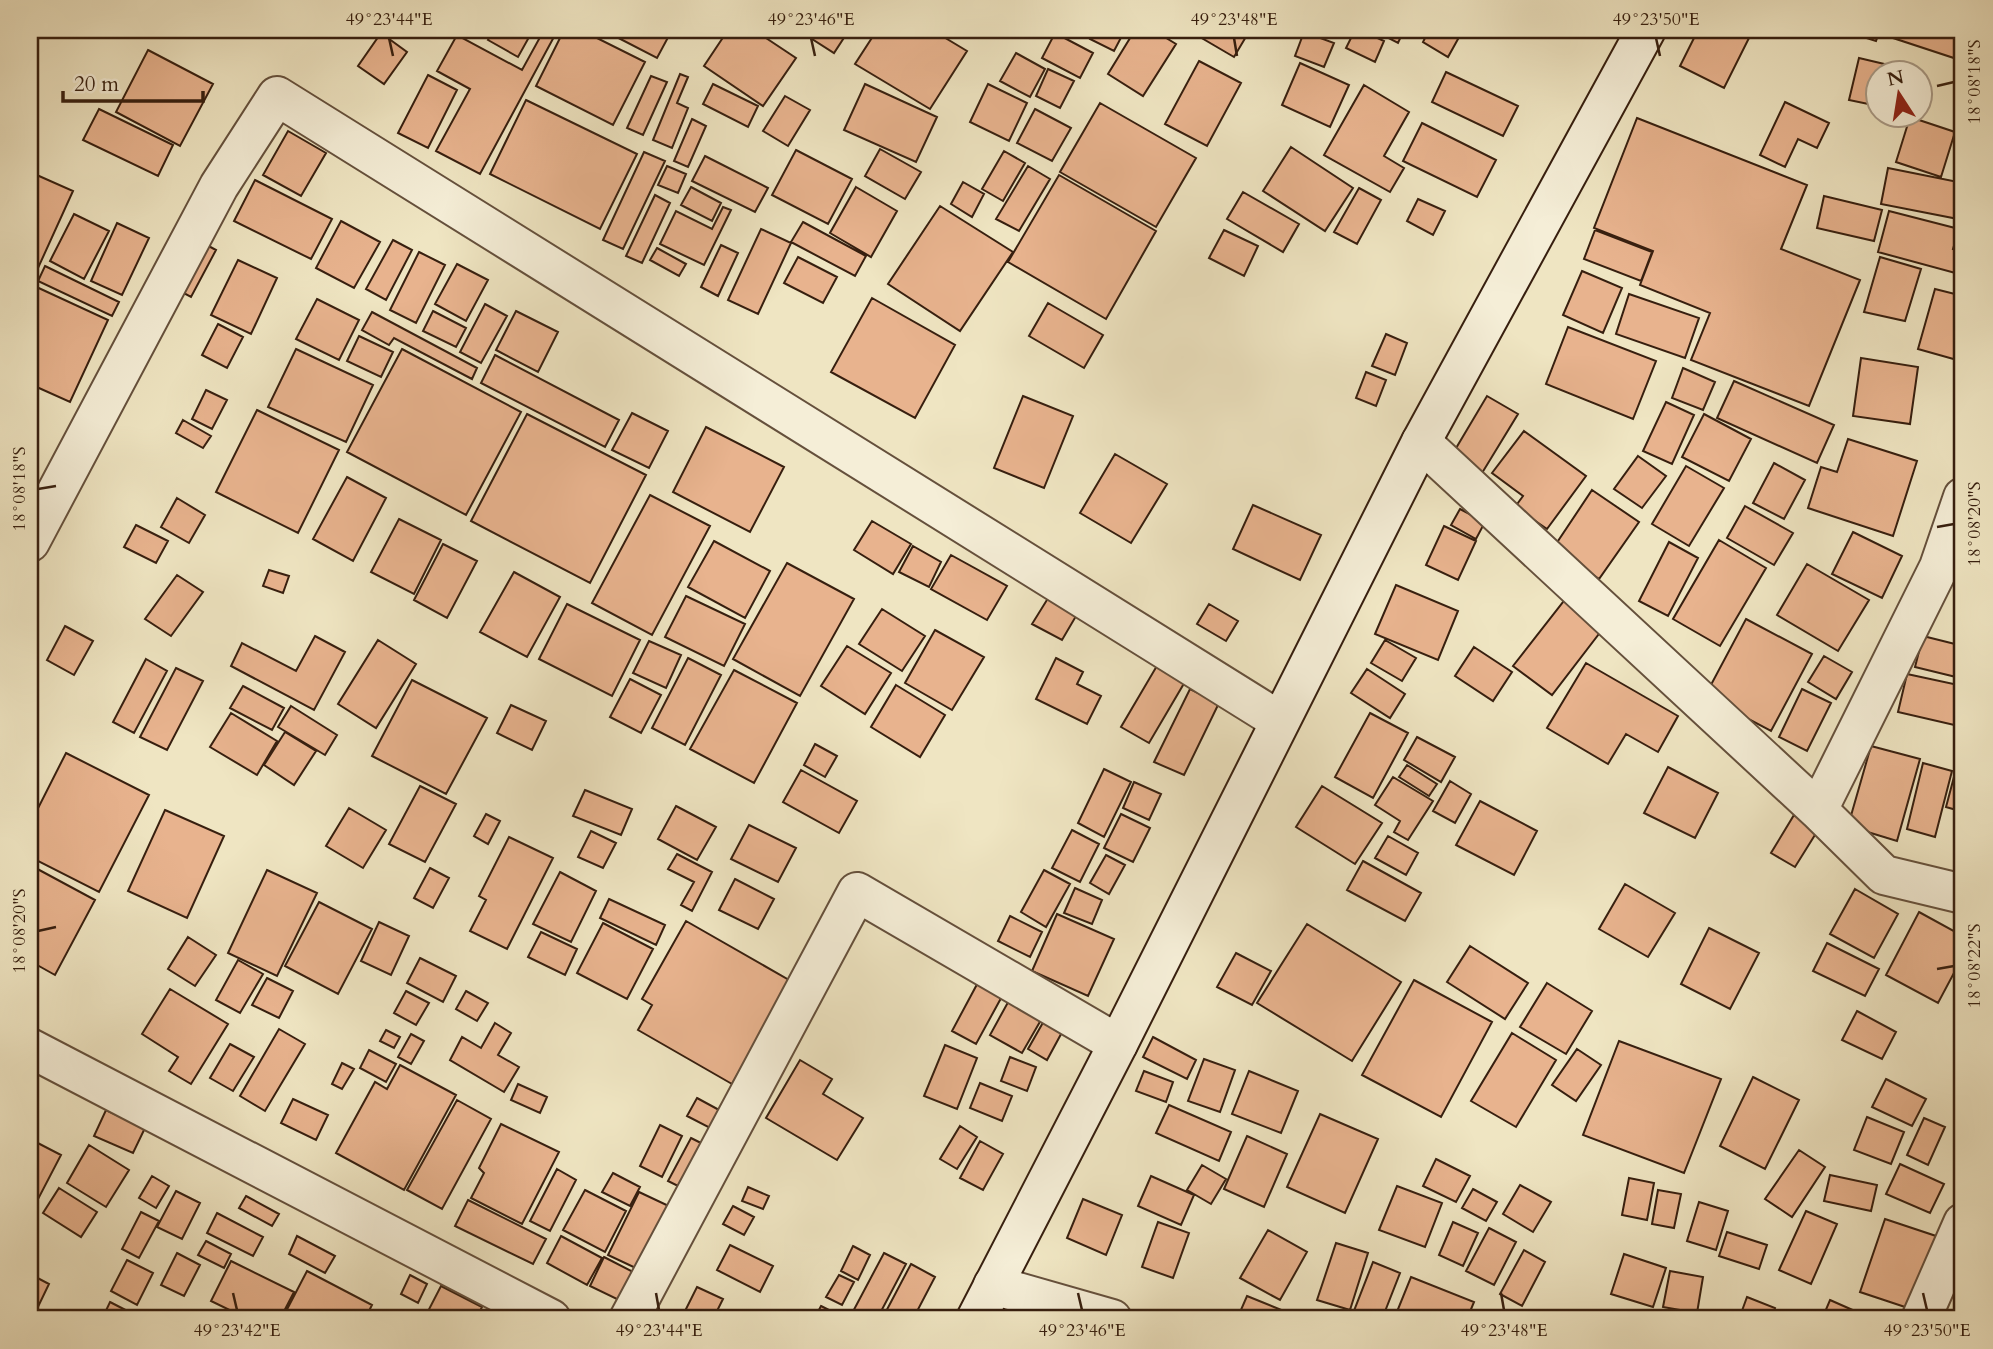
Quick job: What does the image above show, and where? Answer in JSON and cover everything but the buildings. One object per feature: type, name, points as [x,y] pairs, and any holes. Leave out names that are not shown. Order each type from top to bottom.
[{"type":"street","points":[[976,1319],[1118,1044],[1421,442],[1646,30]]},
{"type":"street","points":[[30,542],[219,186],[277,96],[1280,721]]},
{"type":"street","points":[[1421,442],[1818,810],[1884,875],[1963,894]]},
{"type":"street","points":[[1818,810],[1939,567],[1963,497]]},
{"type":"street","points":[[629,1319],[857,891],[1118,1044]]},
{"type":"street","points":[[30,1048],[551,1319]]},
{"type":"street","points":[[1920,1319],[1963,1223]]},
{"type":"street","points":[[993,1285],[1112,1319]]}]
